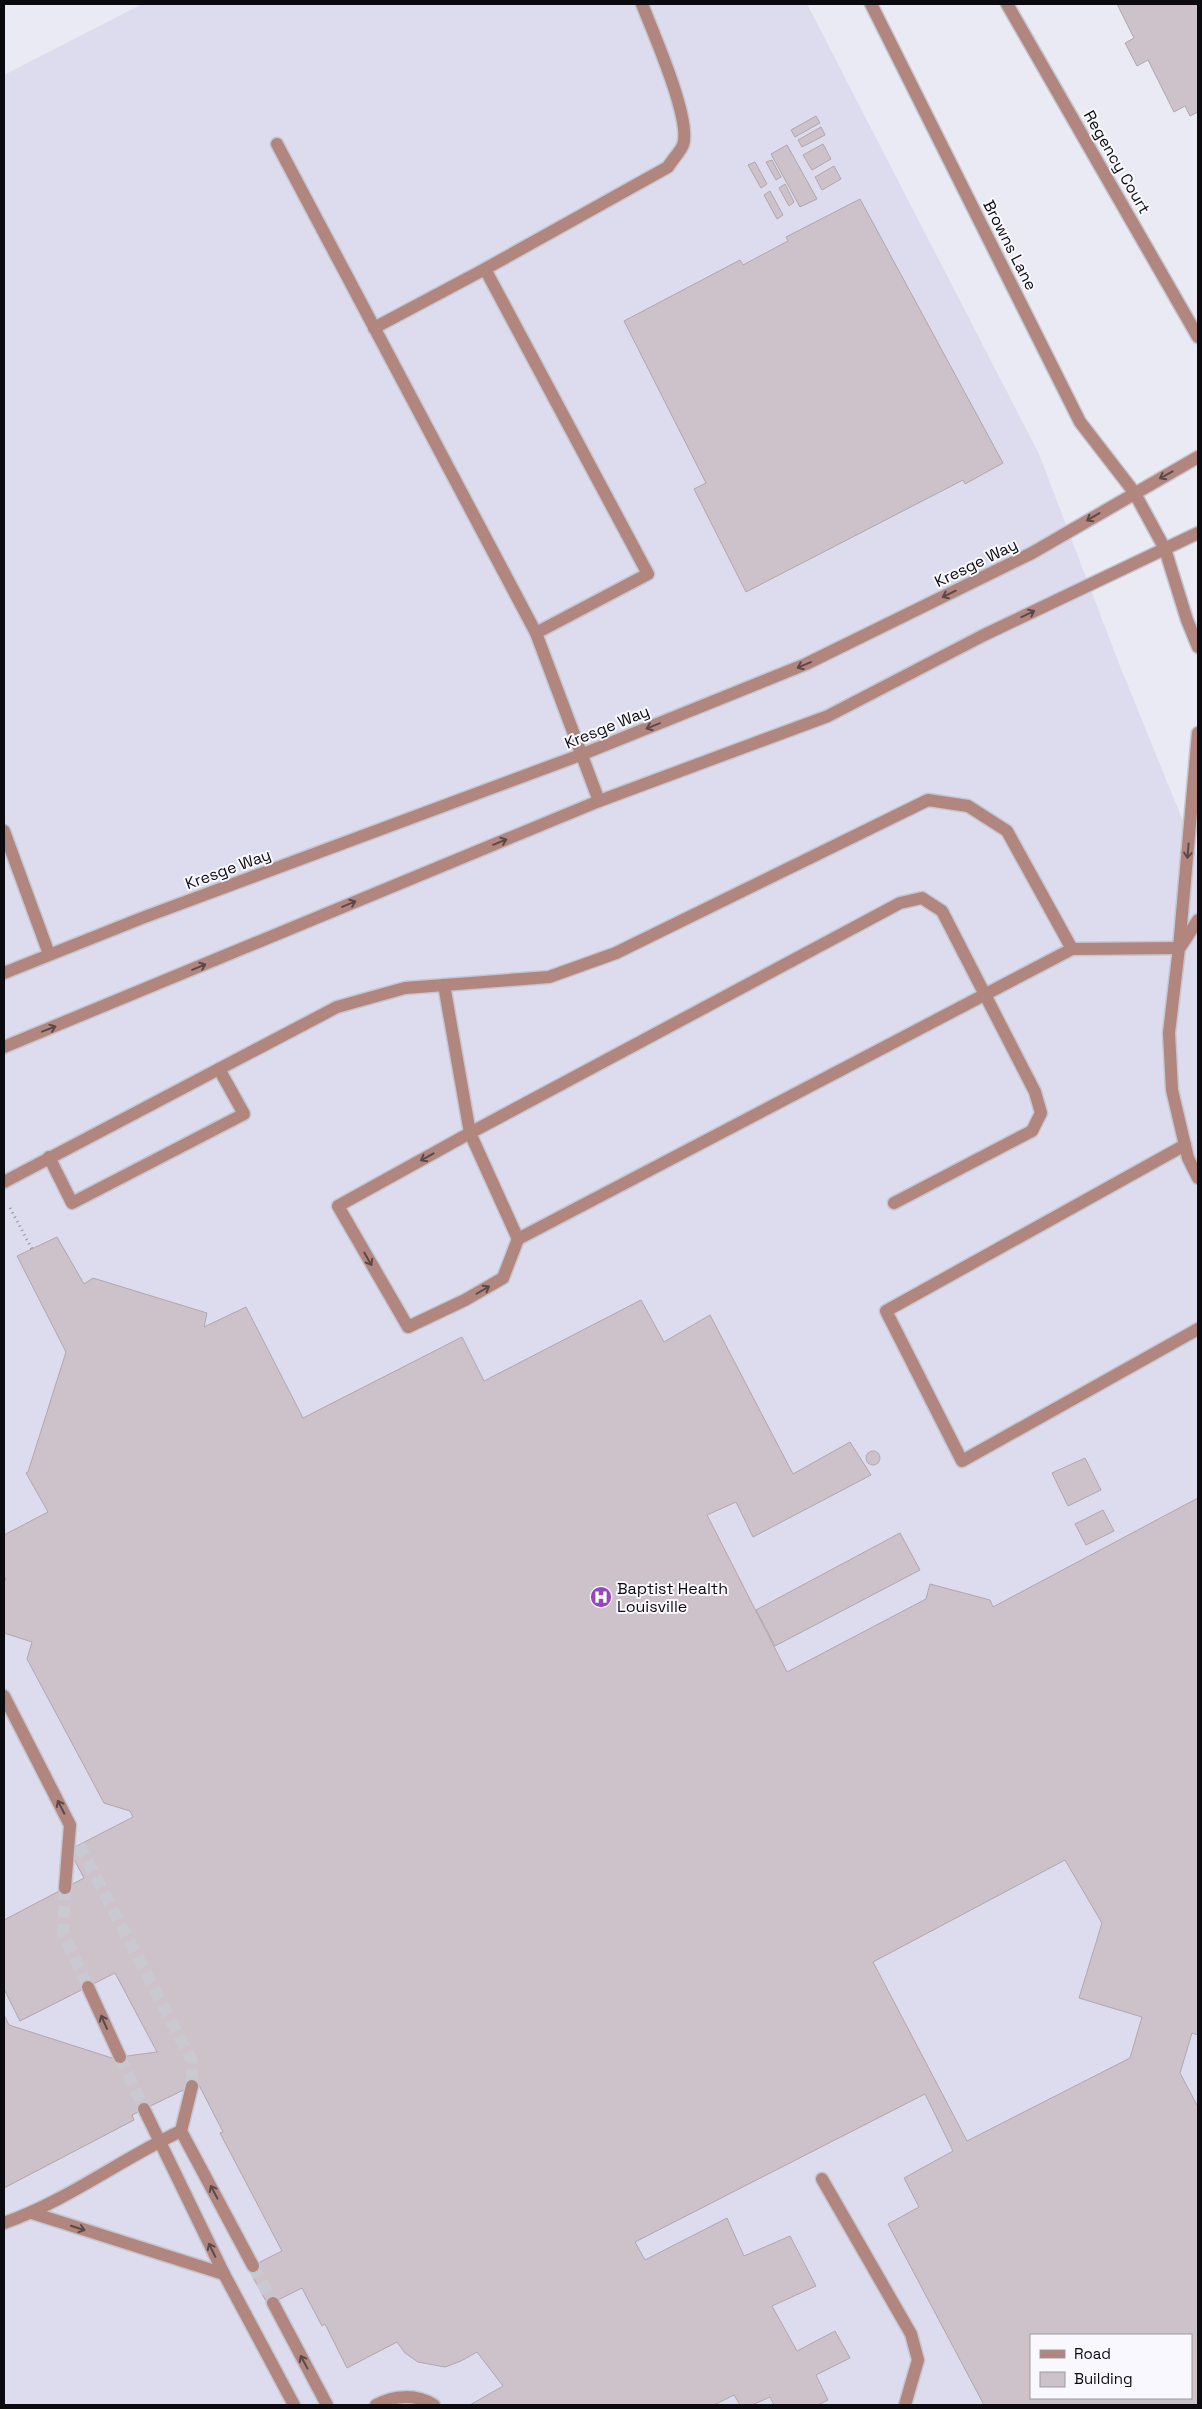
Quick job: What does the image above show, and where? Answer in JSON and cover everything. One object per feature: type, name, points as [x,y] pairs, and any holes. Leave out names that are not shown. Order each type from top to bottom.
[{"type":"street","points":[[374,328],[485,269],[668,167],[683,144],[683,122],[665,63],[642,4]]},
{"type":"street","name":"Browns Lane","points":[[871,4],[1080,422],[1134,492],[1165,549],[1187,620],[1198,647]]},
{"type":"street","name":"Regency Court","points":[[1007,4],[1198,337]]},
{"type":"street","points":[[277,144],[536,633],[583,754],[599,801]]},
{"type":"street","points":[[485,269],[648,574],[536,633]]},
{"type":"street","name":"Kresge Way","points":[[4,972],[583,754],[806,664],[1032,553],[1134,492],[1198,457]]},
{"type":"street","points":[[4,1047],[599,801],[828,716],[984,635],[1198,534]]},
{"type":"street","points":[[1198,733],[1179,948],[1169,1033],[1172,1090],[1188,1158],[1198,1178]]},
{"type":"street","points":[[4,1182],[337,1008],[405,988],[549,977],[616,954],[928,800],[968,806],[1007,831],[1072,949]]},
{"type":"street","points":[[4,831],[49,954]]},
{"type":"street","points":[[894,1203],[1032,1130],[1041,1113],[1034,1092],[985,996],[942,911],[922,898],[900,903],[470,1133],[338,1206],[408,1327],[465,1300],[503,1278],[518,1239],[985,996],[1072,949],[1179,948]]},
{"type":"street","points":[[1179,948],[1198,920]]},
{"type":"street","points":[[444,985],[470,1133],[518,1239]]},
{"type":"street","points":[[49,1158],[72,1204],[244,1114],[219,1069]]},
{"type":"street","points":[[1185,1145],[886,1311],[962,1460],[1198,1329]]},
{"type":"street","points":[[4,1696],[79,1844]]},
{"type":"street","points":[[65,1888],[70,1825]]},
{"type":"street","points":[[88,1987],[120,2057]]},
{"type":"street","points":[[192,2086],[182,2131],[253,2266]]},
{"type":"street","points":[[144,2109],[224,2274],[294,2405]]},
{"type":"street","points":[[4,2223],[32,2213],[159,2141],[182,2131]]},
{"type":"street","points":[[822,2179],[912,2334],[918,2360],[906,2405]]},
{"type":"street","points":[[32,2213],[224,2274]]},
{"type":"street","points":[[273,2303],[327,2405]]},
{"type":"street","points":[[376,2405],[387,2399],[412,2396],[434,2405]]},
{"type":"path","points":[[8,1206],[32,1249]]},
{"type":"shaded area","name":"Baptist Health Louisville","points":[[142,4],[807,4],[1039,454],[1118,661],[1198,858],[1198,2405],[4,2405],[4,75]]},
{"type":"building","points":[[1117,4],[1198,4],[1198,112],[1190,116],[1185,106],[1174,112],[1148,60],[1137,66],[1125,43],[1134,38]]},
{"type":"building","points":[[816,116],[820,123],[795,137],[791,130]]},
{"type":"building","points":[[821,127],[825,135],[802,147],[798,140]]},
{"type":"building","points":[[823,144],[831,159],[812,170],[803,155]]},
{"type":"building","points":[[787,145],[817,199],[800,207],[771,154]]},
{"type":"building","points":[[772,160],[781,177],[776,180],[766,162]]},
{"type":"building","points":[[755,162],[767,184],[761,188],[748,165]]},
{"type":"building","points":[[834,166],[841,179],[822,190],[815,177]]},
{"type":"building","points":[[785,184],[794,202],[789,206],[779,188]]},
{"type":"building","points":[[770,191],[783,215],[777,219],[764,195]]},
{"type":"building","points":[[860,199],[1003,463],[965,484],[963,480],[746,592],[694,489],[706,483],[624,321],[740,260],[743,265],[788,241],[786,237]]},
{"type":"building","points":[[57,1237],[84,1284],[93,1278],[207,1313],[204,1327],[246,1307],[303,1418],[462,1337],[484,1381],[641,1300],[664,1342],[710,1315],[793,1474],[850,1442],[871,1475],[753,1537],[736,1502],[707,1515],[787,1672],[926,1599],[930,1584],[990,1600],[993,1607],[1198,1498],[1198,2035],[1192,2033],[1180,2073],[1198,2107],[1198,2405],[984,2405],[888,2224],[919,2207],[904,2178],[953,2151],[925,2094],[635,2242],[645,2260],[727,2218],[744,2256],[790,2236],[816,2286],[772,2306],[797,2351],[835,2331],[850,2358],[816,2375],[828,2400],[818,2405],[774,2405],[770,2397],[752,2405],[740,2405],[734,2395],[714,2405],[470,2405],[503,2386],[477,2352],[445,2367],[418,2362],[405,2353],[397,2342],[347,2368],[325,2324],[322,2326],[302,2288],[268,2305],[248,2268],[282,2251],[220,2133],[223,2132],[198,2083],[132,2115],[134,2120],[4,2188],[4,2015],[9,2025],[112,2058],[157,2052],[115,1973],[20,2021],[4,1989],[4,1920],[84,1878],[69,1850],[133,1817],[130,1811],[104,1803],[27,1659],[32,1642],[4,1633],[4,1581],[6,1580],[4,1575],[4,1535],[48,1512],[26,1473],[28,1472],[66,1352],[17,1256]],"holes":[[[1065,1860],[1102,1923],[1079,1998],[1142,2017],[1130,2058],[967,2141],[873,1962]]]},
{"type":"building","points":[[870,1451],[876,1451],[880,1458],[876,1465],[870,1465],[866,1461],[866,1455]]},
{"type":"building","points":[[1085,1458],[1101,1490],[1068,1506],[1052,1473]]},
{"type":"building","points":[[1103,1510],[1114,1531],[1086,1545],[1075,1524]]},
{"type":"building","points":[[900,1533],[920,1570],[775,1646],[756,1610]]},
{"type":"tunnel","points":[[79,1845],[192,2061],[192,2086]]},
{"type":"tunnel","points":[[65,1888],[63,1933],[88,1987]]},
{"type":"tunnel","points":[[120,2057],[144,2109]]},
{"type":"tunnel","points":[[253,2266],[273,2303]]},
{"type":"place","name":"Baptist Health Louisville","points":[[601,1597]]}]
